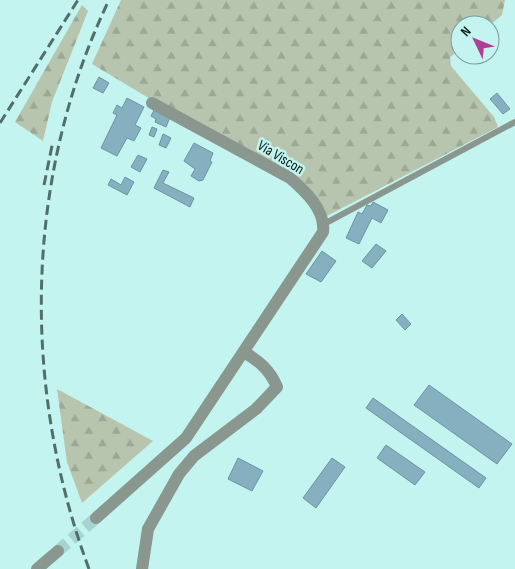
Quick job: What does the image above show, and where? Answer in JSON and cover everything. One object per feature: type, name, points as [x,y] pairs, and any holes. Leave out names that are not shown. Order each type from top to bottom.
[{"type":"street","name":"Via Viscon","points":[[152,103],[290,178],[306,192],[324,224]]},
{"type":"street","points":[[96,518],[186,438],[323,232],[324,224]]},
{"type":"street","points":[[142,569],[148,529],[179,474],[194,456],[256,409],[277,387],[266,367],[244,352]]},
{"type":"street","points":[[38,569],[58,551]]},
{"type":"lane","points":[[324,224],[515,122]]},
{"type":"green space","points":[[121,0],[505,0],[500,17],[500,15],[450,15],[450,65],[494,117],[498,127],[325,217],[307,190],[92,64]]},
{"type":"green space","points":[[82,5],[88,11],[52,102],[43,141],[15,122]]},
{"type":"green space","points":[[57,389],[153,441],[82,503],[67,462]]},
{"type":"building","points":[[99,77],[109,83],[103,93],[93,88]]},
{"type":"building","points":[[497,93],[510,109],[503,114],[490,99]]},
{"type":"building","points":[[127,98],[144,107],[135,125],[141,128],[134,141],[127,138],[117,156],[101,148],[117,115],[113,113],[117,105],[122,108]]},
{"type":"building","points":[[154,110],[170,117],[166,127],[155,122],[156,119],[151,116]]},
{"type":"building","points":[[152,127],[157,129],[154,137],[149,135]]},
{"type":"building","points":[[163,134],[171,138],[166,148],[159,145]]},
{"type":"building","points":[[194,143],[213,153],[210,161],[212,162],[203,180],[199,181],[191,176],[195,169],[184,161]]},
{"type":"building","points":[[138,155],[147,159],[140,172],[131,167]]},
{"type":"building","points":[[163,170],[169,172],[163,183],[194,198],[190,207],[154,188]]},
{"type":"building","points":[[125,177],[134,182],[127,195],[108,185],[111,179],[121,185]]},
{"type":"building","points":[[373,202],[388,210],[381,223],[372,218],[359,244],[346,238],[358,212],[362,214],[367,205],[371,206]]},
{"type":"building","points":[[376,244],[386,251],[372,268],[362,261]]},
{"type":"building","points":[[322,251],[336,261],[321,282],[306,274]]},
{"type":"building","points":[[402,314],[411,324],[405,330],[396,320]]},
{"type":"building","points":[[429,385],[512,444],[497,464],[414,405]]},
{"type":"building","points":[[373,398],[486,478],[479,488],[366,408]]},
{"type":"building","points":[[386,445],[425,472],[415,485],[377,458]]},
{"type":"building","points":[[238,458],[263,471],[252,491],[228,479]]},
{"type":"building","points":[[332,458],[345,467],[316,508],[303,498]]},
{"type":"tunnel","points":[[58,551],[96,518]]},
{"type":"railway","points":[[0,123],[78,0]]},
{"type":"railway","points":[[89,569],[67,499],[51,428],[43,355],[42,282],[47,210],[60,138],[81,68],[109,0]]},
{"type":"railway","points":[[44,185],[53,141]]}]
